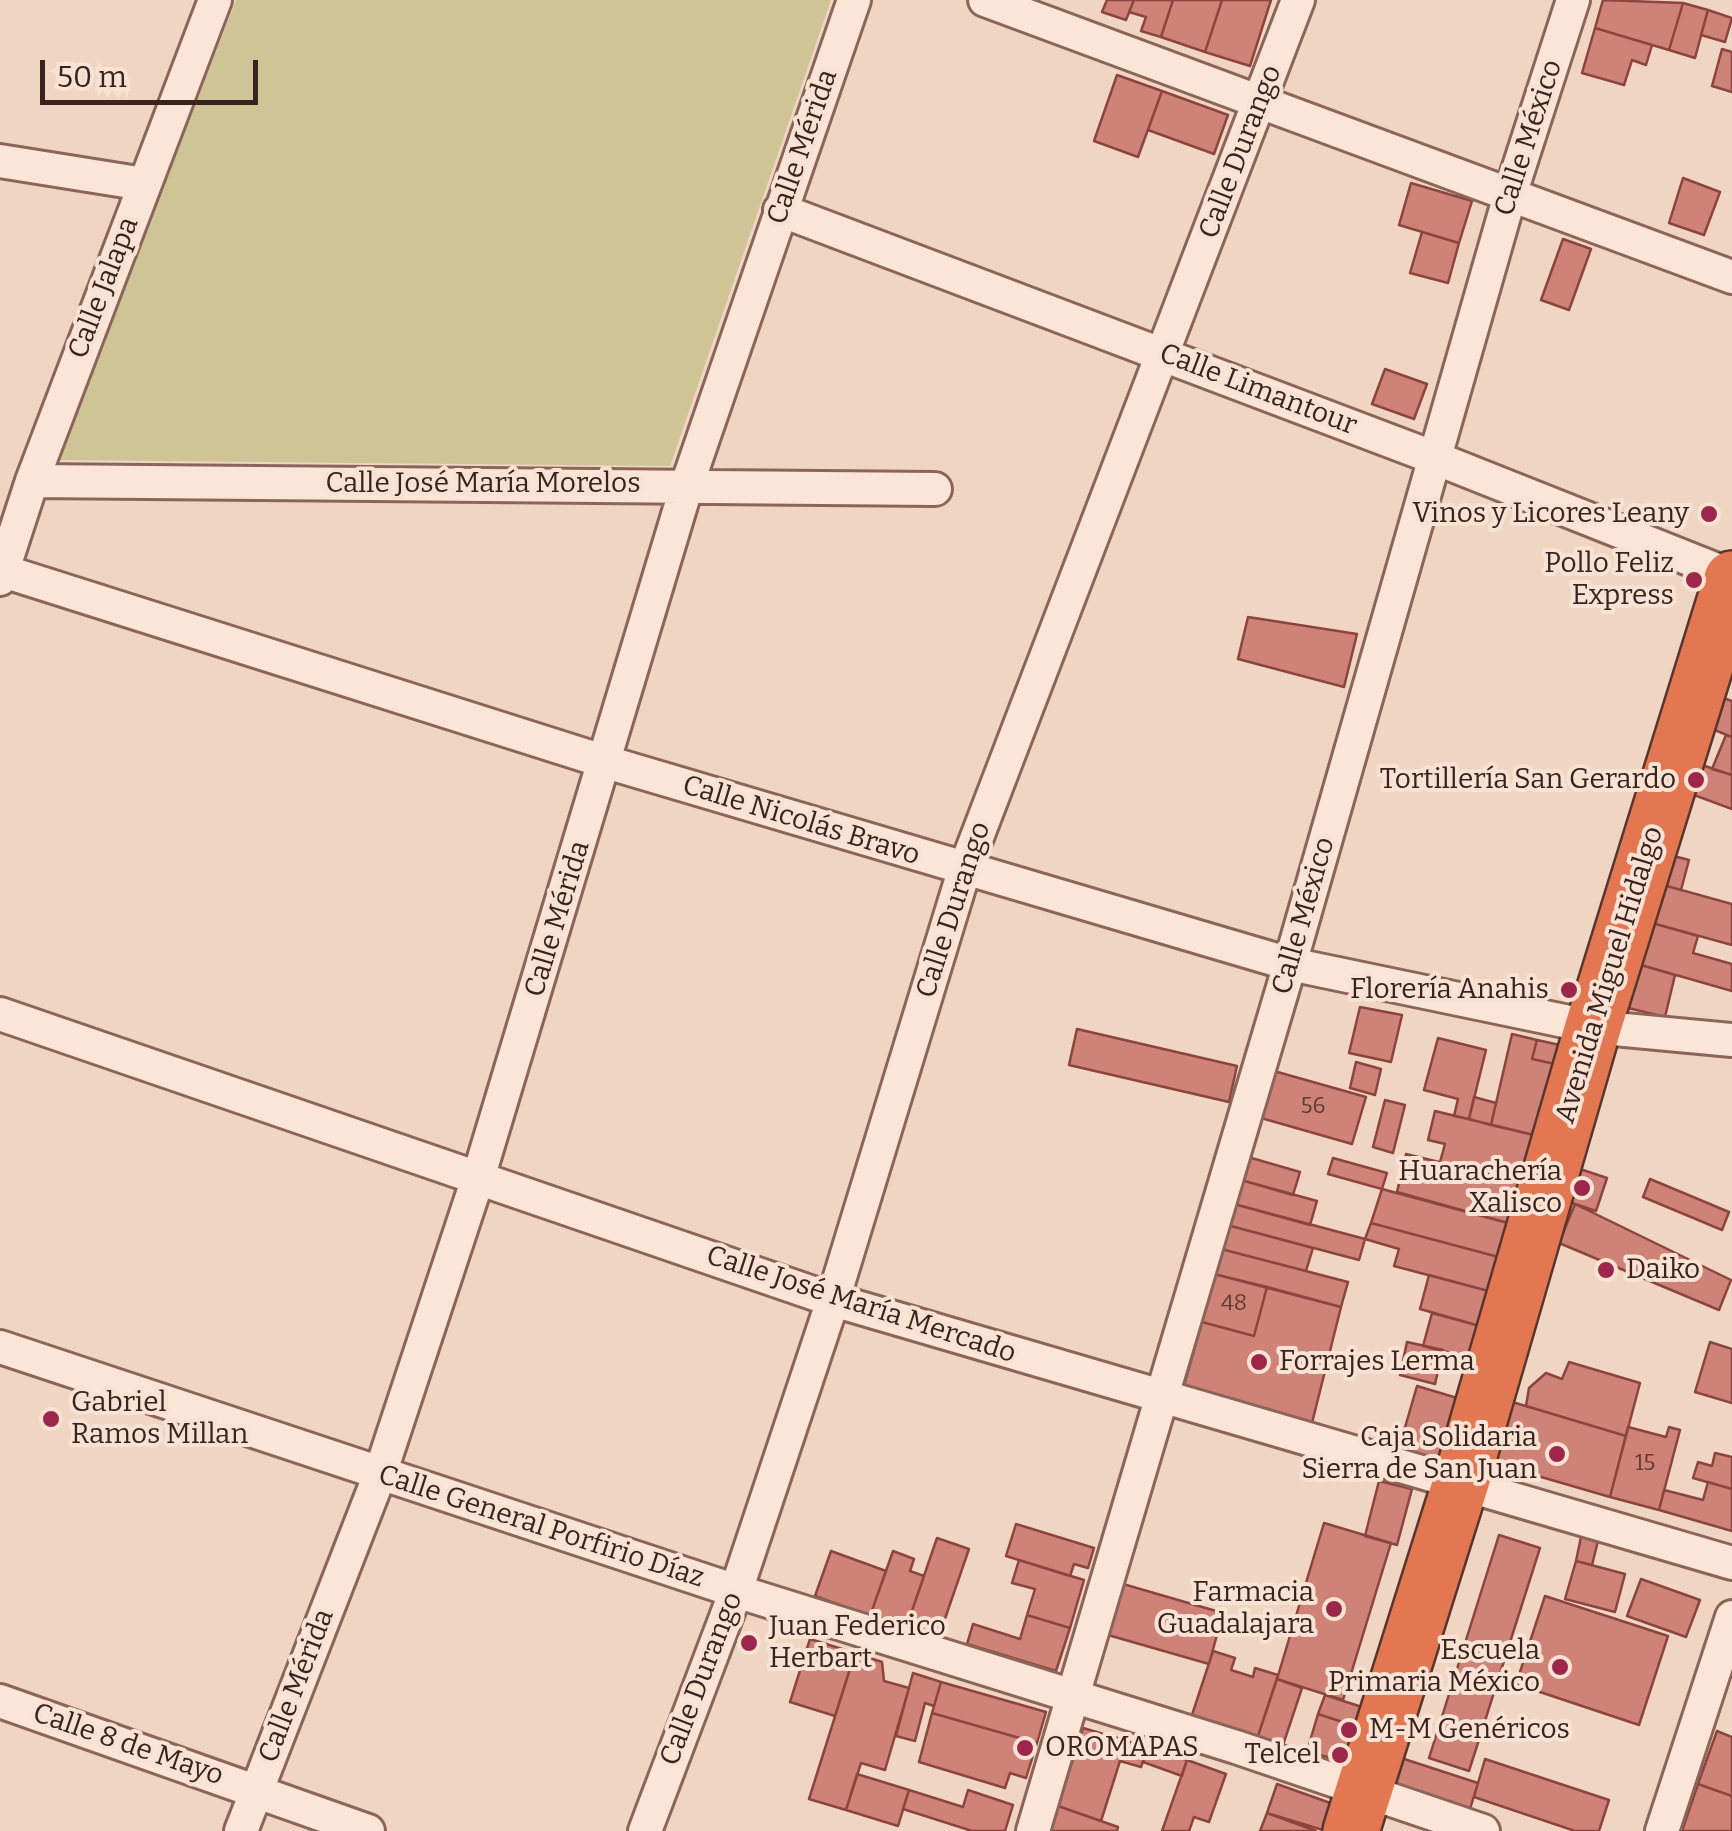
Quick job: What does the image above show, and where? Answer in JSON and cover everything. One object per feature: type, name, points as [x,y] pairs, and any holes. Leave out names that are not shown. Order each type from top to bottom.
[{"type":"highway","name":"Avenida Miguel Hidalgo","points":[[1358,1811],[1461,1482],[1592,1027],[1732,578]]},
{"type":"street","name":"Calle Jalapa","points":[[1,573],[32,481],[215,0]]},
{"type":"street","name":"Calle Mérida","points":[[241,1831],[380,1474],[479,1175],[687,486],[854,0]]},
{"type":"street","points":[[985,0],[1732,276]]},
{"type":"street","name":"Calle Durango","points":[[645,1831],[736,1592],[834,1300],[964,871],[1298,0]]},
{"type":"street","name":"Calle México","points":[[1033,1831],[1290,964],[1510,195],[1573,0]]},
{"type":"street","points":[[0,160],[144,184]]},
{"type":"street","name":"Calle Limantour","points":[[780,210],[1435,458],[1732,578]]},
{"type":"street","name":"Calle José María Morelos","points":[[32,481],[935,489]]},
{"type":"street","name":"Calle Nicolás Bravo","points":[[1,573],[964,871],[1290,964],[1592,1027],[1732,1040]]},
{"type":"street","name":"Calle José María Mercado","points":[[0,1014],[479,1175],[834,1300],[1162,1400],[1461,1482],[1732,1563]]},
{"type":"street","name":"Calle General Porfirio Díaz","points":[[0,1346],[736,1592],[1074,1698],[1358,1811],[1483,1831]]},
{"type":"street","points":[[1662,1831],[1732,1617]]},
{"type":"street","name":"Calle 8 de Mayo","points":[[0,1701],[368,1831]]},
{"type":"shaded area","points":[[236,0],[831,0],[670,466],[58,460]]},
{"type":"building","points":[[1107,0],[1134,0],[1126,20],[1102,12]]},
{"type":"building","points":[[1134,0],[1173,0],[1161,37],[1141,31],[1146,17],[1129,12]]},
{"type":"building","points":[[1173,0],[1222,0],[1205,52],[1161,37]]},
{"type":"building","points":[[1222,0],[1271,0],[1250,66],[1205,52]]},
{"type":"building","points":[[1603,0],[1683,3],[1669,50],[1595,28]]},
{"type":"building","points":[[1683,3],[1708,10],[1695,58],[1669,50]]},
{"type":"building","points":[[1708,10],[1732,18],[1725,42],[1701,35]]},
{"type":"building","points":[[1595,28],[1652,45],[1646,65],[1632,60],[1624,85],[1582,73]]},
{"type":"building","points":[[1722,49],[1732,52],[1732,92],[1712,86]]},
{"type":"building","points":[[1117,75],[1162,91],[1138,157],[1094,141]]},
{"type":"building","points":[[1162,91],[1228,115],[1214,154],[1148,130]]},
{"type":"building","points":[[1683,178],[1720,192],[1704,235],[1669,223]]},
{"type":"building","points":[[1411,183],[1472,201],[1459,243],[1399,225]]},
{"type":"building","points":[[1422,232],[1459,243],[1448,283],[1410,273]]},
{"type":"building","points":[[1563,239],[1591,249],[1569,310],[1541,300]]},
{"type":"building","points":[[1385,369],[1427,384],[1414,419],[1372,404]]},
{"type":"building","points":[[1248,617],[1357,634],[1344,687],[1238,659]]},
{"type":"building","points":[[1718,696],[1732,701],[1732,737],[1707,727]]},
{"type":"building","points":[[1726,735],[1732,737],[1732,775],[1712,769]]},
{"type":"building","points":[[1696,763],[1732,775],[1732,809],[1686,792]]},
{"type":"building","points":[[1666,854],[1689,860],[1681,890],[1656,883]]},
{"type":"building","points":[[1656,883],[1732,904],[1732,945],[1645,921]]},
{"type":"building","points":[[1645,921],[1698,936],[1693,953],[1732,964],[1732,991],[1634,963]]},
{"type":"building","points":[[1634,963],[1675,975],[1665,1017],[1620,1006]]},
{"type":"building","points":[[1360,1007],[1402,1015],[1391,1062],[1349,1053]]},
{"type":"building","points":[[1077,1029],[1237,1066],[1229,1102],[1069,1065]]},
{"type":"building","points":[[1512,1034],[1537,1040],[1532,1059],[1555,1064],[1538,1136],[1491,1125]]},
{"type":"building","points":[[1438,1038],[1486,1050],[1469,1119],[1454,1116],[1458,1099],[1424,1090]]},
{"type":"building","points":[[1537,1040],[1560,1045],[1555,1064],[1532,1059]]},
{"type":"building","points":[[1356,1062],[1381,1069],[1375,1095],[1350,1088]]},
{"type":"building","points":[[1274,1071],[1366,1097],[1352,1144],[1261,1118]]},
{"type":"building","points":[[1474,1097],[1496,1103],[1491,1125],[1469,1119]]},
{"type":"building","points":[[1385,1100],[1405,1105],[1393,1153],[1373,1147]]},
{"type":"building","points":[[1435,1111],[1538,1136],[1526,1183],[1440,1162],[1445,1144],[1428,1140]]},
{"type":"building","points":[[1406,1154],[1526,1183],[1515,1225],[1397,1192]]},
{"type":"building","points":[[1248,1157],[1300,1172],[1293,1195],[1241,1180]]},
{"type":"building","points":[[1333,1158],[1387,1173],[1382,1189],[1328,1174]]},
{"type":"building","name":"Huarachería Xalisco","points":[[1568,1165],[1607,1178],[1596,1211],[1557,1198]]},
{"type":"building","points":[[1650,1179],[1729,1212],[1722,1230],[1643,1197]]},
{"type":"building","points":[[1241,1180],[1317,1201],[1310,1225],[1234,1204]]},
{"type":"building","points":[[1382,1189],[1515,1225],[1506,1259],[1371,1223]]},
{"type":"building","points":[[1234,1204],[1365,1239],[1359,1260],[1227,1225]]},
{"type":"building","points":[[1575,1204],[1731,1280],[1719,1310],[1559,1243]]},
{"type":"building","points":[[1371,1223],[1506,1259],[1496,1293],[1394,1266],[1399,1249],[1365,1239]]},
{"type":"building","points":[[1227,1225],[1313,1248],[1306,1271],[1221,1249]]},
{"type":"building","points":[[1221,1249],[1348,1282],[1341,1307],[1214,1274]]},
{"type":"building","points":[[1214,1274],[1267,1287],[1254,1336],[1202,1322]]},
{"type":"building","points":[[1429,1275],[1496,1293],[1487,1328],[1420,1309]]},
{"type":"building","name":"Forrajes Lerma","points":[[1267,1287],[1341,1307],[1312,1423],[1183,1389],[1202,1322],[1254,1336]]},
{"type":"building","points":[[1432,1313],[1487,1328],[1478,1360],[1423,1346]]},
{"type":"building","points":[[1407,1342],[1443,1350],[1435,1384],[1400,1375]]},
{"type":"building","points":[[1710,1342],[1732,1349],[1732,1403],[1695,1392]]},
{"type":"building","points":[[1569,1362],[1640,1383],[1626,1436],[1526,1406],[1529,1388],[1546,1373],[1562,1379]]},
{"type":"building","points":[[1417,1386],[1464,1400],[1446,1462],[1399,1448]]},
{"type":"building","name":"Caja Solidaria Sierra de San Juan","points":[[1499,1398],[1626,1436],[1610,1497],[1500,1465],[1486,1442]]},
{"type":"building","points":[[1628,1427],[1666,1437],[1669,1427],[1680,1430],[1659,1510],[1610,1497]]},
{"type":"building","points":[[1715,1453],[1732,1457],[1732,1489],[1693,1478],[1698,1462],[1712,1466]]},
{"type":"building","points":[[1379,1481],[1412,1489],[1397,1545],[1365,1536]]},
{"type":"building","points":[[1708,1482],[1732,1489],[1732,1531],[1659,1510],[1664,1490],[1703,1500]]},
{"type":"building","name":"Farmacia Guadalajara","points":[[1324,1523],[1391,1543],[1343,1700],[1277,1679]]},
{"type":"building","points":[[1016,1524],[1094,1548],[1088,1568],[1074,1564],[1070,1576],[1006,1556]]},
{"type":"building","points":[[1499,1535],[1540,1548],[1469,1771],[1429,1758]]},
{"type":"building","points":[[1581,1537],[1598,1541],[1592,1565],[1576,1561]]},
{"type":"building","points":[[937,1538],[969,1549],[938,1639],[906,1628]]},
{"type":"building","points":[[831,1551],[886,1571],[870,1616],[815,1596]]},
{"type":"building","points":[[893,1551],[914,1559],[910,1571],[924,1576],[906,1628],[870,1616]]},
{"type":"building","points":[[1019,1560],[1084,1580],[1070,1628],[1027,1615],[1035,1589],[1012,1583]]},
{"type":"building","points":[[1576,1561],[1625,1574],[1615,1612],[1565,1599]]},
{"type":"building","points":[[1641,1579],[1700,1600],[1686,1637],[1627,1616]]},
{"type":"building","points":[[1123,1584],[1223,1613],[1209,1664],[1108,1635]]},
{"type":"building","points":[[1545,1596],[1668,1636],[1639,1725],[1516,1684]]},
{"type":"building","points":[[1027,1615],[1070,1628],[1056,1671],[967,1644],[973,1624],[1020,1639]]},
{"type":"building","points":[[810,1639],[855,1653],[835,1716],[790,1702]]},
{"type":"building","points":[[1213,1651],[1235,1658],[1231,1670],[1253,1677],[1255,1668],[1278,1675],[1258,1736],[1192,1715]]},
{"type":"building","points":[[855,1653],[882,1662],[884,1681],[909,1688],[885,1770],[861,1763],[846,1810],[809,1799]]},
{"type":"building","points":[[913,1673],[941,1682],[934,1706],[925,1703],[915,1741],[896,1736]]},
{"type":"building","points":[[1277,1679],[1302,1688],[1283,1745],[1258,1736]]},
{"type":"building","points":[[941,1682],[1046,1712],[1037,1743],[932,1713]]},
{"type":"building","points":[[1325,1695],[1368,1709],[1361,1728],[1318,1714]]},
{"type":"building","points":[[932,1713],[1037,1743],[1026,1778],[1010,1773],[1005,1788],[919,1762]]},
{"type":"building","points":[[1318,1714],[1361,1728],[1350,1764],[1307,1751]]},
{"type":"building","points":[[1083,1728],[1148,1747],[1141,1767],[1120,1761],[1101,1821],[1058,1806]]},
{"type":"building","points":[[1717,1731],[1732,1737],[1732,1796],[1698,1784]]},
{"type":"building","points":[[1148,1747],[1187,1760],[1182,1776],[1143,1762]]},
{"type":"building","points":[[1398,1757],[1478,1783],[1470,1809],[1390,1782]]},
{"type":"building","points":[[1485,1759],[1609,1800],[1599,1831],[1575,1831],[1474,1797]]},
{"type":"building","points":[[1187,1760],[1226,1774],[1209,1822],[1194,1817],[1189,1831],[1162,1831]]},
{"type":"building","points":[[857,1774],[909,1790],[898,1826],[846,1810]]},
{"type":"building","points":[[1277,1784],[1336,1805],[1326,1831],[1267,1813]]},
{"type":"building","points":[[1698,1784],[1732,1796],[1732,1831],[1682,1831]]},
{"type":"building","points":[[909,1790],[963,1807],[968,1790],[1013,1805],[1005,1831],[972,1831],[903,1809]]},
{"type":"building","points":[[1058,1806],[1118,1827],[1117,1831],[1049,1831]]},
{"type":"building","points":[[1267,1813],[1316,1831],[1260,1831]]},
{"type":"place","name":"Vinos y Licores Leany","points":[[1709,514]]},
{"type":"place","name":"Pollo Feliz Express","points":[[1694,580]]},
{"type":"place","name":"Tortillería San Gerardo","points":[[1696,780]]},
{"type":"place","name":"Florería Anahis","points":[[1569,990]]},
{"type":"place","name":"Huarachería Xalisco","points":[[1582,1188]]},
{"type":"place","name":"Daiko","points":[[1606,1270]]},
{"type":"place","name":"Forrajes Lerma","points":[[1259,1362]]},
{"type":"place","name":"Gabriel Ramos Millan","points":[[51,1419]]},
{"type":"place","name":"Caja Solidaria Sierra de San Juan","points":[[1557,1454]]},
{"type":"place","name":"Farmacia Guadalajara","points":[[1334,1609]]},
{"type":"place","name":"Juan Federico Herbart","points":[[749,1643]]},
{"type":"place","name":"Escuela Primaria México","points":[[1560,1667]]},
{"type":"place","name":"M-M Genéricos","points":[[1349,1730]]},
{"type":"place","name":"OROMAPAS","points":[[1025,1748]]},
{"type":"place","name":"Telcel","points":[[1340,1755]]}]
